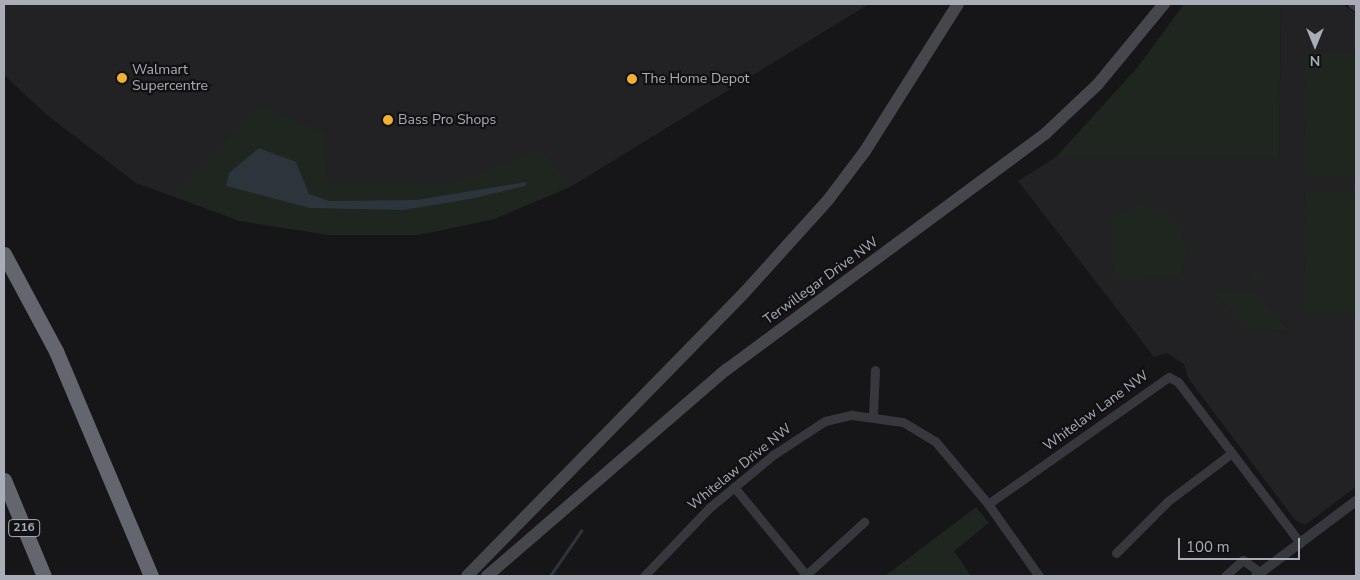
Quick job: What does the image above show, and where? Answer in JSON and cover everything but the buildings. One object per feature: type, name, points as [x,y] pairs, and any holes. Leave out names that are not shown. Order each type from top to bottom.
[{"type":"highway","points":[[4,254],[56,351],[151,576]]},
{"type":"highway","name":"216","points":[[4,480],[44,576]]},
{"type":"main road","points":[[467,576],[744,293],[822,207],[865,151],[958,4]]},
{"type":"main road","name":"Terwillegar Drive NW","points":[[487,576],[726,370],[1046,133],[1098,84],[1164,4]]},
{"type":"street","points":[[873,415],[875,370]]},
{"type":"street","name":"Whitelaw Lane NW","points":[[988,504],[1169,377],[1232,453],[1300,543]]},
{"type":"street","name":"Whitelaw Drive NW","points":[[644,576],[734,487],[799,435],[825,421],[873,415],[903,422],[925,434],[988,504],[1039,576]]},
{"type":"street","points":[[1116,553],[1161,507],[1232,453]]},
{"type":"street","points":[[734,487],[806,576],[864,522]]},
{"type":"street","points":[[1225,576],[1243,560],[1258,574],[1356,501]]},
{"type":"shaded area","points":[[4,4],[869,4],[572,186],[494,219],[418,235],[329,235],[240,221],[136,183],[47,115],[4,75]]},
{"type":"shaded area","points":[[1184,4],[1281,4],[1279,157],[1056,157],[1137,68]]},
{"type":"shaded area","points":[[1281,4],[1342,4],[1356,13],[1356,487],[1305,525],[1295,520],[1188,378],[1184,364],[1167,353],[1154,357],[1018,181],[1056,157],[1279,157]]},
{"type":"shaded area","points":[[1305,53],[1356,53],[1356,177],[1304,177]]},
{"type":"shaded area","points":[[261,104],[325,134],[327,182],[453,183],[540,149],[572,186],[494,219],[418,235],[329,235],[240,221],[173,196]]},
{"type":"shaded area","points":[[259,148],[296,162],[309,194],[329,201],[416,200],[527,182],[525,186],[470,199],[403,210],[310,208],[226,186],[229,173]]},
{"type":"shaded area","points":[[1305,190],[1356,191],[1356,314],[1304,314]]},
{"type":"shaded area","points":[[1142,204],[1162,209],[1182,229],[1187,256],[1180,276],[1120,281],[1113,277],[1110,216]]},
{"type":"shaded area","points":[[1256,271],[1260,271],[1264,277],[1260,283],[1256,283],[1252,279],[1252,275]]},
{"type":"shaded area","points":[[1213,291],[1253,292],[1289,330],[1250,331]]},
{"type":"shaded area","points":[[976,507],[989,523],[954,551],[971,576],[885,576]]},
{"type":"waterway","points":[[550,576],[581,531]]},
{"type":"place","name":"Walmart Supercentre","points":[[122,78]]},
{"type":"place","name":"The Home Depot","points":[[632,79]]},
{"type":"place","name":"Bass Pro Shops","points":[[388,120]]}]
